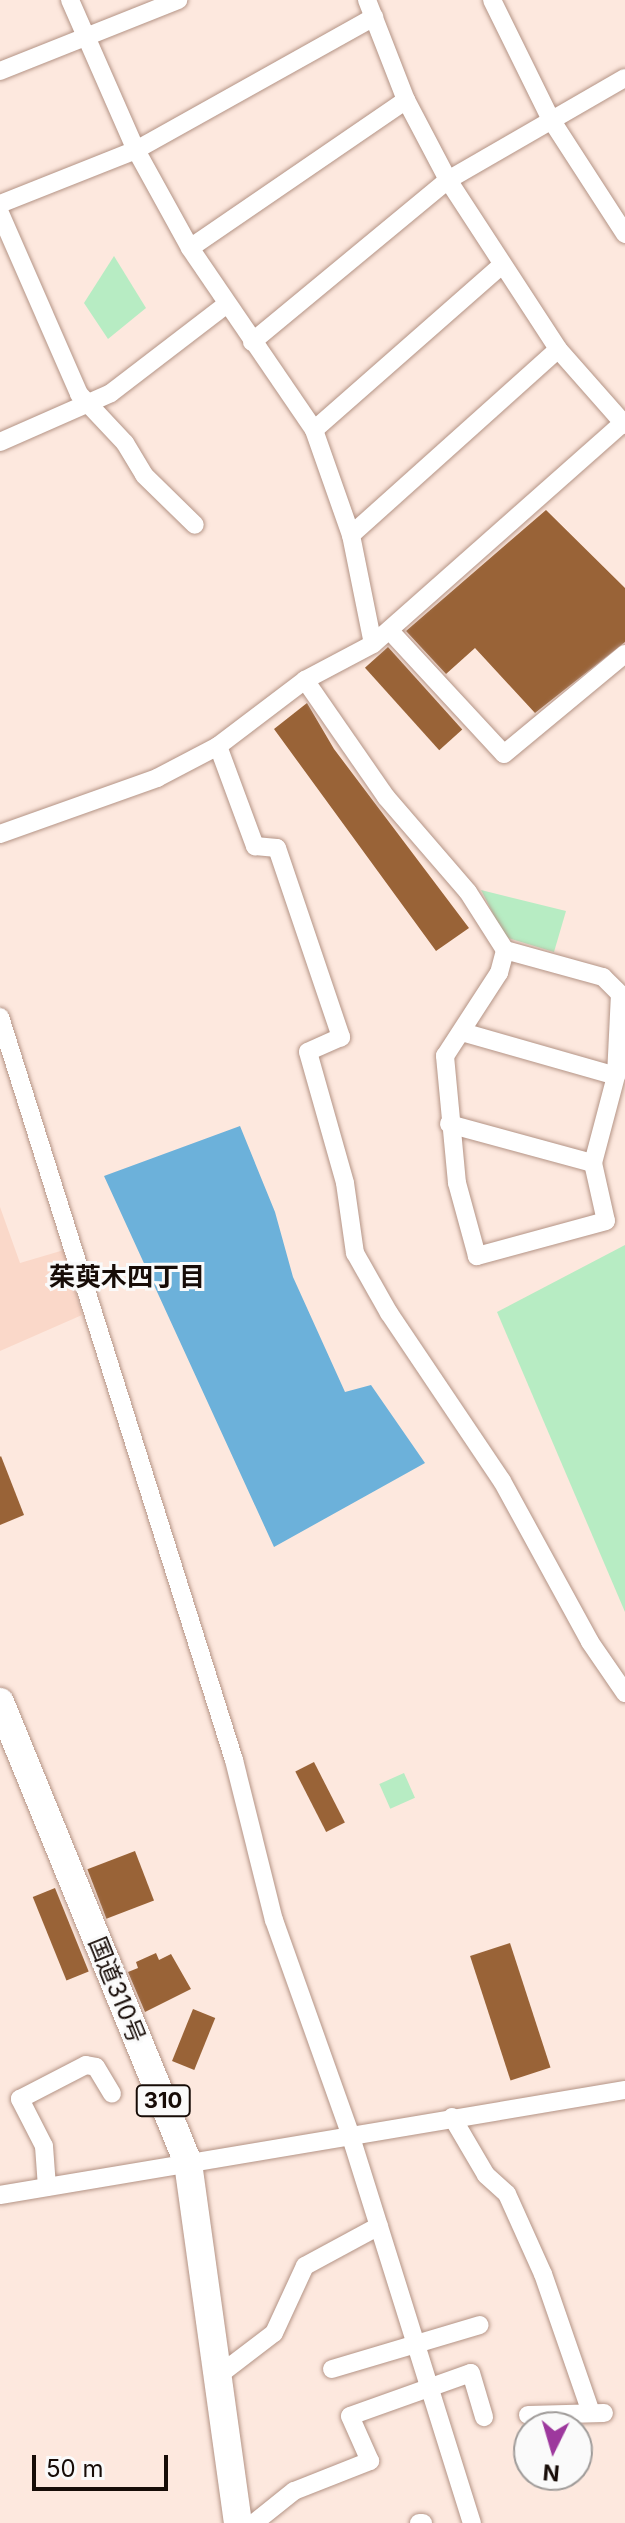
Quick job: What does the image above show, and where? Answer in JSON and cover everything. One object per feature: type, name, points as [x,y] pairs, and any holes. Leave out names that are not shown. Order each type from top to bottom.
[{"type":"highway","name":"国道310号","points":[[0,1702],[188,2163],[238,2523]]},
{"type":"street","points":[[70,0],[136,150],[190,248],[314,430],[351,535],[373,644]]},
{"type":"street","points":[[0,71],[47,49],[87,38],[178,0]]},
{"type":"street","points":[[492,0],[550,118],[625,234]]},
{"type":"street","points":[[0,204],[136,150],[370,9],[406,100],[448,180],[558,349],[624,423],[391,632],[373,644],[305,680],[218,746],[157,778],[0,834]]},
{"type":"street","points":[[252,342],[448,180],[550,118],[625,78]]},
{"type":"street","points":[[190,248],[406,100]]},
{"type":"street","points":[[0,213],[79,394],[125,443],[144,475],[195,525]]},
{"type":"street","points":[[314,430],[502,265]]},
{"type":"street","points":[[0,442],[111,393],[227,304]]},
{"type":"street","points":[[351,535],[558,349]]},
{"type":"street","points":[[391,632],[504,754],[625,654]]},
{"type":"street","points":[[305,680],[386,797],[468,892],[505,950],[603,977],[620,994],[616,1076],[593,1163],[606,1221],[477,1256],[457,1183],[449,1124],[445,1056],[499,973],[505,950]]},
{"type":"street","points":[[218,746],[255,846],[277,848],[341,1037],[308,1052],[345,1183],[355,1253],[389,1313],[502,1481],[590,1642],[625,1693]]},
{"type":"street","points":[[0,1017],[234,1760],[274,1920],[350,2134],[472,2523]]},
{"type":"street","points":[[462,1032],[616,1076]]},
{"type":"street","points":[[449,1124],[593,1163]]},
{"type":"street","points":[[47,2187],[44,2146],[20,2099],[86,2065],[96,2067],[112,2094]]},
{"type":"street","points":[[0,2195],[625,2090]]},
{"type":"street","points":[[452,2117],[486,2175],[507,2194],[543,2274],[597,2413],[593,2413]]},
{"type":"street","points":[[219,2375],[274,2333],[305,2266],[379,2226]]},
{"type":"street","points":[[332,2369],[480,2325]]},
{"type":"street","points":[[254,2523],[294,2491],[370,2461],[350,2416],[471,2373],[484,2417]]},
{"type":"shaded area","points":[[0,1207],[20,1263],[64,1250],[82,1315],[0,1351]]},
{"type":"green space","points":[[114,256],[146,308],[108,339],[84,303]]},
{"type":"green space","points":[[481,890],[566,911],[554,952],[505,937]]},
{"type":"green space","points":[[625,1245],[625,1612],[497,1312]]},
{"type":"green space","points":[[404,1773],[415,1798],[390,1809],[379,1784]]},
{"type":"water","points":[[240,1126],[275,1212],[293,1277],[345,1392],[371,1385],[425,1463],[274,1547],[104,1176]]},
{"type":"building","points":[[546,510],[625,588],[625,642],[535,713],[475,648],[446,674],[406,631]]},
{"type":"building","points":[[388,647],[462,729],[439,750],[365,668]]},
{"type":"building","points":[[307,703],[334,749],[469,928],[436,951],[274,729]]},
{"type":"building","points":[[0,1457],[24,1515],[0,1525]]},
{"type":"building","points":[[314,1762],[345,1823],[326,1832],[295,1772]]},
{"type":"building","points":[[135,1851],[154,1900],[106,1919],[87,1869]]},
{"type":"building","points":[[55,1888],[89,1971],[66,1980],[33,1897]]},
{"type":"building","points":[[510,1943],[550,2068],[511,2081],[470,1956]]},
{"type":"building","points":[[156,1953],[159,1960],[171,1954],[191,1989],[145,2012],[128,1972],[138,1968],[136,1962]]},
{"type":"building","points":[[193,2009],[215,2018],[194,2070],[172,2061]]},
{"type":"district","name":"茱萸木四丁目","points":[[127,1277]]}]
